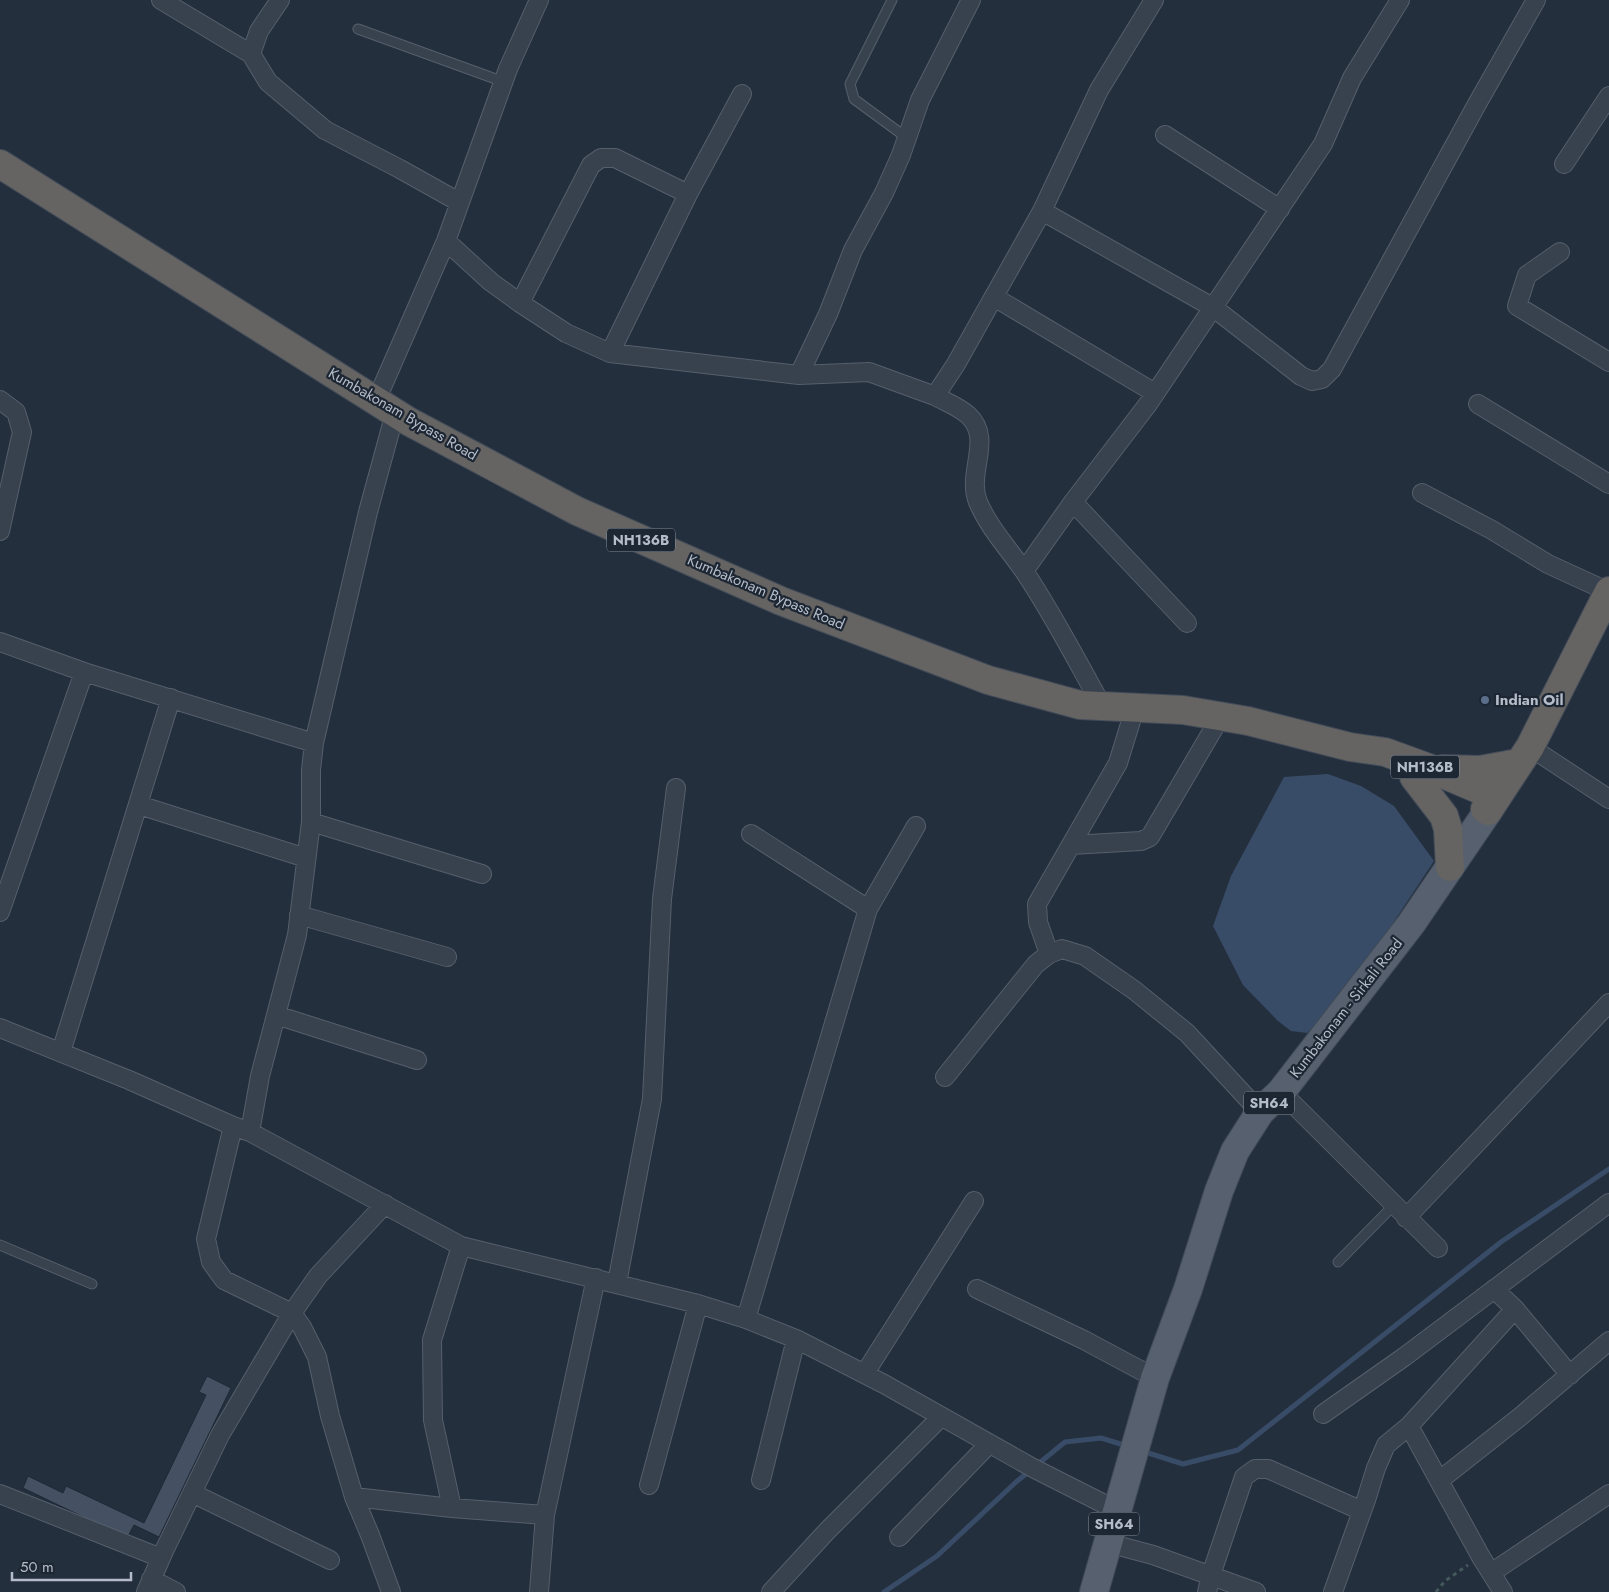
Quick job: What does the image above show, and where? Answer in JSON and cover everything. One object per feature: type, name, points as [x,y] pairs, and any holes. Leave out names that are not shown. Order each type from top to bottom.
[{"type":"highway","name":"Kumbakonam Bypass Road","points":[[0,164],[386,407],[577,511],[781,601],[988,680],[1080,705],[1183,710],[1248,721],[1350,748],[1385,752],[1422,773],[1492,804]]},
{"type":"highway","name":"Kumbakonam - Sirkali Road","points":[[1492,804],[1524,755],[1609,591]]},
{"type":"highway","points":[[1450,867],[1448,829],[1444,816],[1422,773],[1480,770],[1524,755]]},
{"type":"main road","name":"Kumbakonam - Sirkali Road","points":[[1094,1592],[1155,1378],[1188,1289],[1219,1191],[1235,1151],[1260,1112],[1281,1092],[1411,924],[1492,804]]},
{"type":"street","points":[[161,0],[251,54],[268,82],[325,130],[459,202]]},
{"type":"street","points":[[251,54],[259,31],[280,0]]},
{"type":"street","points":[[250,1132],[260,1076],[297,935],[310,822],[311,770],[314,743],[368,512],[386,407],[504,82],[539,0]]},
{"type":"street","points":[[799,375],[828,314],[853,250],[884,193],[907,138],[920,100],[971,0]]},
{"type":"street","points":[[935,396],[956,364],[1042,211],[1099,90],[1154,0]]},
{"type":"street","points":[[1024,571],[1155,393],[1323,144],[1352,78],[1400,0]]},
{"type":"street","points":[[1042,211],[1214,308],[1301,376],[1312,382],[1322,379],[1332,369],[1536,0]]},
{"type":"street","points":[[610,353],[688,194],[742,94]]},
{"type":"street","points":[[1564,164],[1609,96]]},
{"type":"street","points":[[1165,135],[1280,209]]},
{"type":"street","points":[[520,303],[591,165],[601,158],[615,158],[688,194]]},
{"type":"street","points":[[446,241],[491,282],[520,303],[566,333],[610,353],[799,375],[869,372],[935,396],[966,414],[973,420],[981,440],[974,473],[977,499],[986,521],[1024,571],[1044,602],[1102,706]]},
{"type":"street","points":[[1560,252],[1527,275],[1517,306],[1609,362]]},
{"type":"street","points":[[994,297],[1155,393]]},
{"type":"street","points":[[0,400],[16,412],[22,432],[0,531]]},
{"type":"street","points":[[1478,404],[1609,484]]},
{"type":"street","points":[[1422,493],[1492,530],[1548,564],[1609,591]]},
{"type":"street","points":[[1074,502],[1187,623]]},
{"type":"street","points":[[0,642],[84,672],[314,743]]},
{"type":"street","points":[[0,912],[84,672]]},
{"type":"street","points":[[62,1052],[171,698]]},
{"type":"street","points":[[1049,954],[1038,922],[1037,904],[1118,763],[1135,708]]},
{"type":"street","points":[[1072,845],[1141,841],[1150,837],[1220,716]]},
{"type":"street","points":[[1524,755],[1609,800]]},
{"type":"street","points":[[616,1283],[652,1099],[662,899],[676,788]]},
{"type":"street","points":[[139,805],[306,858]]},
{"type":"street","points":[[310,822],[482,874]]},
{"type":"street","points":[[746,1320],[868,909],[916,826]]},
{"type":"street","points":[[752,834],[868,909]]},
{"type":"street","points":[[299,915],[447,957]]},
{"type":"street","points":[[945,1077],[1036,964],[1049,954],[1062,949],[1085,956],[1134,990],[1187,1033],[1260,1112]]},
{"type":"street","points":[[1406,1218],[1609,1003]]},
{"type":"street","points":[[276,1015],[417,1060]]},
{"type":"street","points":[[0,1028],[62,1052],[250,1132],[461,1246],[698,1304],[796,1339],[865,1374],[1033,1468],[1118,1511]]},
{"type":"street","points":[[1281,1092],[1438,1248]]},
{"type":"street","points":[[233,1126],[206,1239],[211,1262],[224,1280],[292,1313],[302,1327],[317,1357],[330,1416],[354,1497],[391,1592]]},
{"type":"street","points":[[865,1374],[974,1200]]},
{"type":"street","points":[[1323,1414],[1404,1357],[1609,1203]]},
{"type":"street","points":[[176,1592],[148,1586],[220,1435],[292,1313],[318,1276],[385,1204]]},
{"type":"street","points":[[452,1508],[433,1420],[432,1340],[461,1246]]},
{"type":"street","points":[[539,1592],[545,1515],[596,1278]]},
{"type":"street","points":[[978,1289],[1084,1340],[1155,1378]]},
{"type":"street","points":[[1494,1290],[1515,1310],[1570,1376]]},
{"type":"street","points":[[649,1485],[698,1304]]},
{"type":"street","points":[[1333,1592],[1376,1468],[1386,1445],[1409,1426],[1515,1310]]},
{"type":"street","points":[[761,1480],[796,1339]]},
{"type":"street","points":[[1440,1480],[1570,1376],[1609,1341]]},
{"type":"street","points":[[771,1592],[827,1531],[941,1417]]},
{"type":"street","points":[[1409,1426],[1481,1557],[1503,1592]]},
{"type":"street","points":[[899,1537],[989,1444]]},
{"type":"street","points":[[1209,1583],[1244,1477],[1255,1469],[1268,1469],[1362,1511]]},
{"type":"street","points":[[192,1492],[330,1560]]},
{"type":"street","points":[[0,1494],[161,1558]]},
{"type":"street","points":[[1491,1573],[1609,1494]]},
{"type":"street","points":[[354,1497],[452,1508],[545,1515]]},
{"type":"street","points":[[1108,1543],[1153,1555],[1209,1583],[1256,1592]]},
{"type":"lane","points":[[892,0],[850,84],[854,99],[907,138]]},
{"type":"lane","points":[[358,29],[504,82]]},
{"type":"lane","points":[[1338,1262],[1394,1205]]},
{"type":"lane","points":[[0,1244],[92,1284]]},
{"type":"path","points":[[1436,1592],[1445,1581],[1481,1557]]},
{"type":"water","points":[[1328,774],[1361,786],[1394,806],[1434,861],[1335,1011],[1307,1033],[1291,1031],[1278,1021],[1243,985],[1213,926],[1231,876],[1284,777]]},
{"type":"building","points":[[207,1376],[231,1388],[159,1537],[134,1525],[127,1538],[23,1488],[28,1476],[63,1493],[66,1486],[144,1523],[206,1395],[199,1392]]},
{"type":"waterway","points":[[1142,1451],[1183,1464],[1238,1450],[1501,1242],[1609,1169]]},
{"type":"waterway","points":[[884,1592],[937,1556],[1016,1482],[1065,1442],[1101,1438],[1127,1446]]},
{"type":"place","name":"Indian Oil","points":[[1485,700]]}]
